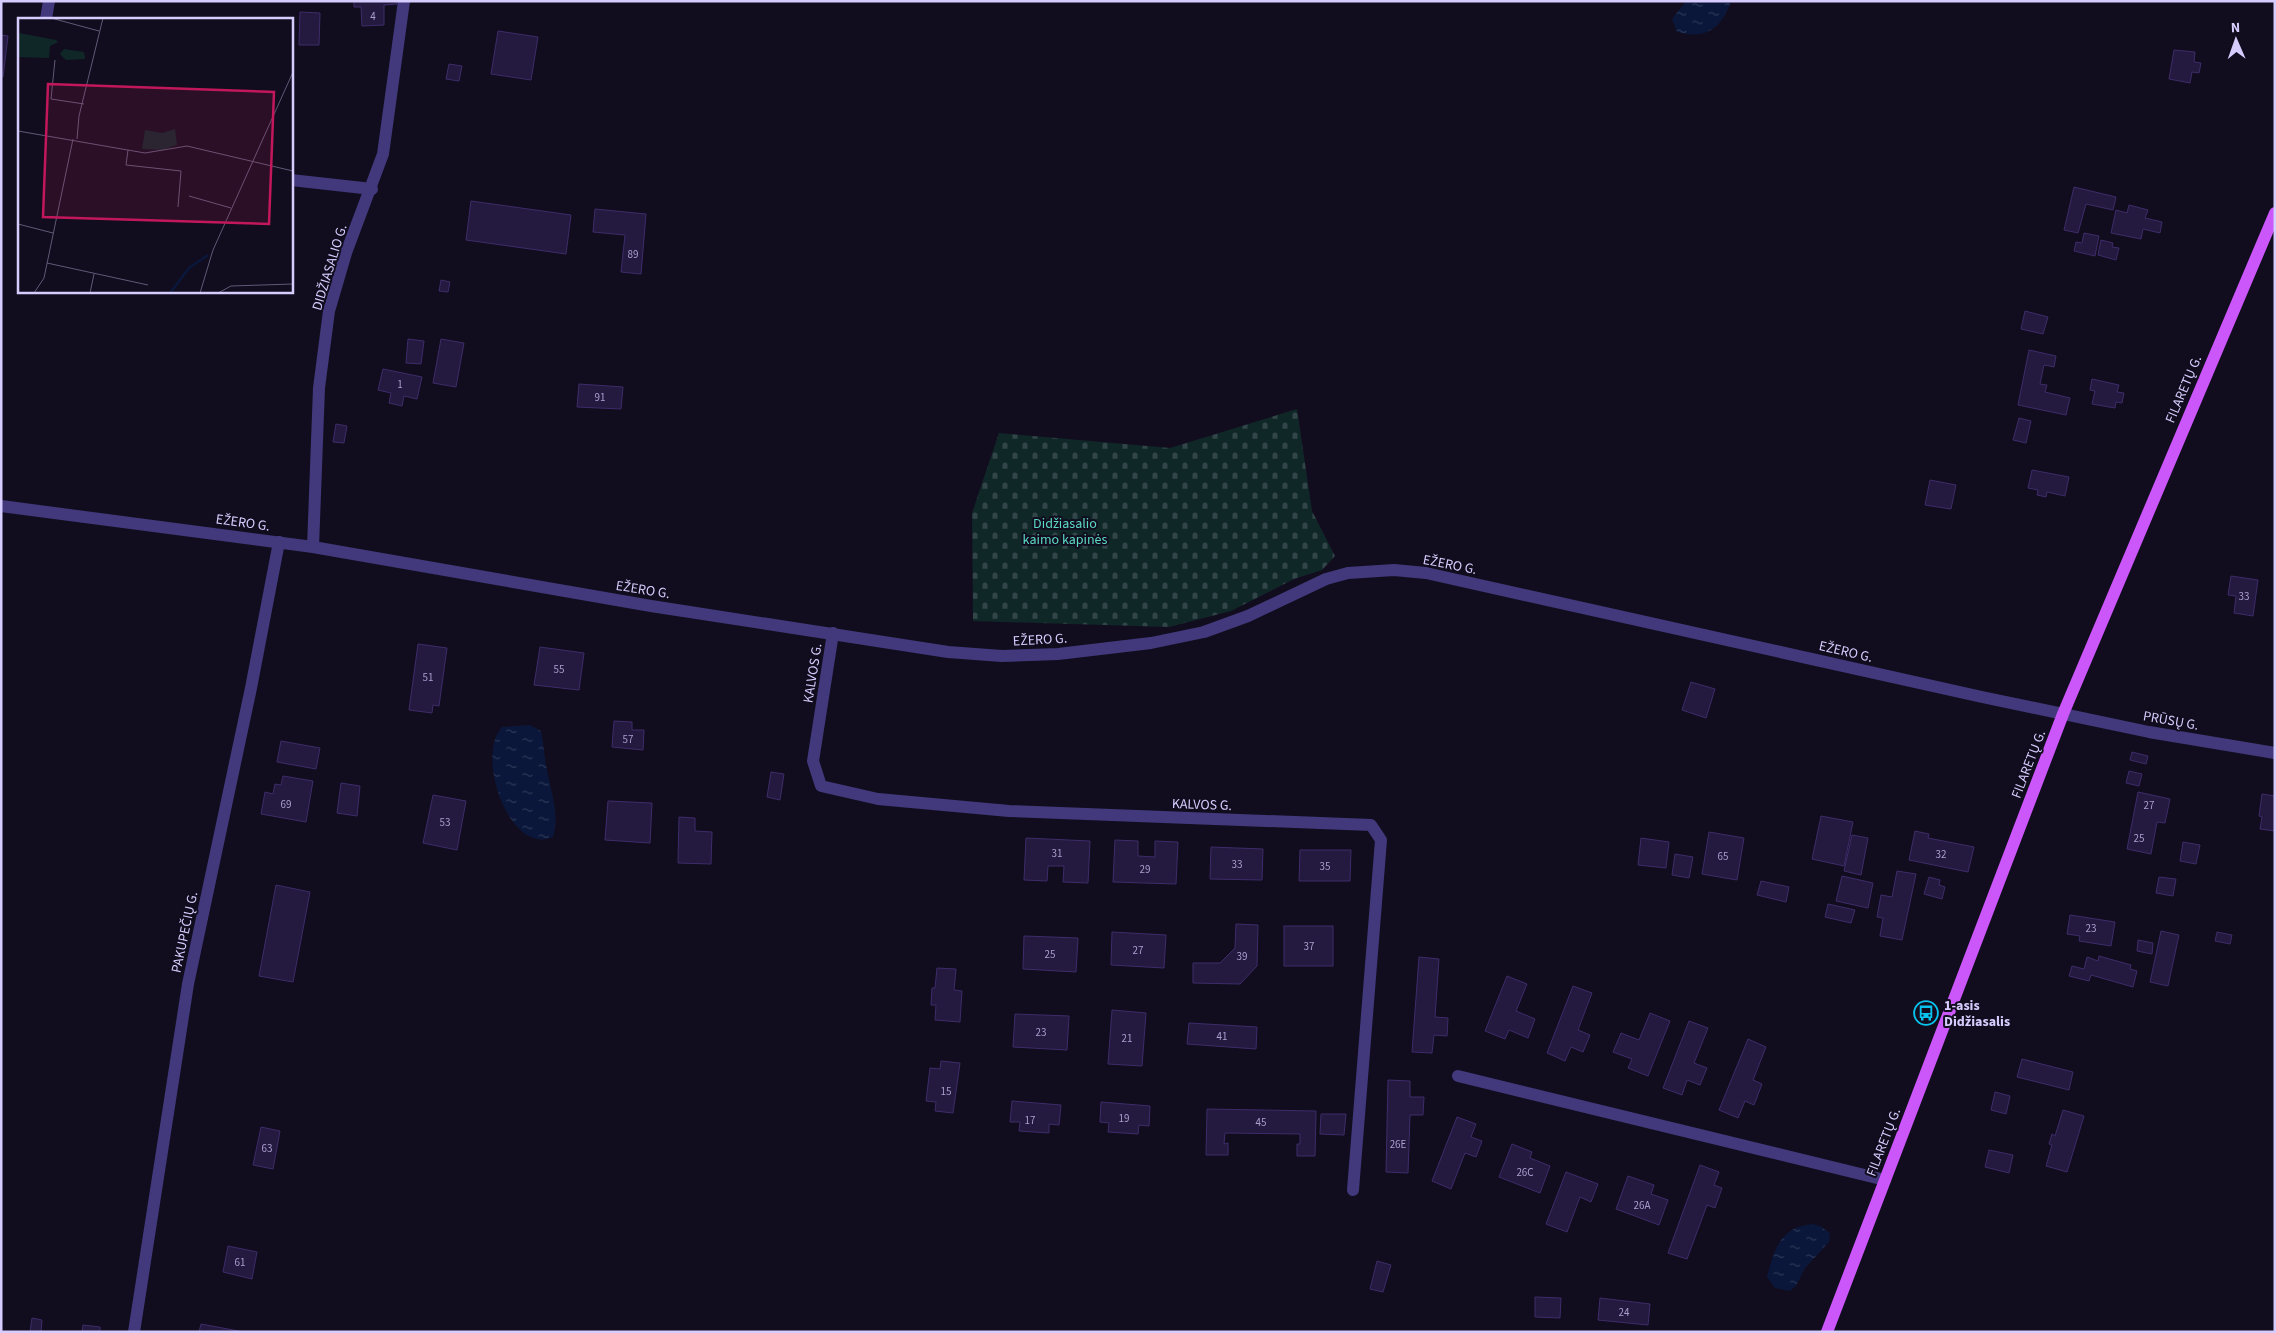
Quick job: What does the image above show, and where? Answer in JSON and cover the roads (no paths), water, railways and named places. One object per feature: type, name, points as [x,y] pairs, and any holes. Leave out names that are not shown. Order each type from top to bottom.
[{"type":"main road","name":"FILARETŲ G.","points":[[1827,1332],[2063,714],[2275,213]]},
{"type":"street","points":[[46,18],[49,1]]},
{"type":"street","name":"DIDŽIASALIO G.","points":[[313,547],[318,388],[329,311],[346,253],[372,189],[383,154],[404,1]]},
{"type":"street","points":[[292,180],[372,189]]},
{"type":"street","name":"EŽERO G.","points":[[1,506],[313,547],[651,606],[948,652],[1002,656],[1058,654],[1152,643],[1204,632],[1248,616],[1326,579],[1348,573],[1394,570],[1426,573],[2063,714]]},
{"type":"street","name":"PAKUPEČIŲ G.","points":[[134,1332],[188,984],[251,688],[279,542]]},
{"type":"street","name":"KALVOS G.","points":[[833,633],[813,762],[821,786],[878,800],[1009,811],[1371,825],[1380,840],[1354,1190]]},
{"type":"street","name":"PRŪSŲ G.","points":[[2063,714],[2149,732],[2275,752]]},
{"type":"street","points":[[1458,1076],[1885,1180]]},
{"type":"water","points":[[1686,1],[1731,1],[1723,18],[1712,30],[1704,33],[1687,34],[1677,32],[1672,19]]},
{"type":"water","points":[[530,725],[541,731],[556,820],[553,837],[537,839],[523,832],[510,818],[501,800],[495,780],[492,759],[495,741],[502,727]]},
{"type":"water","points":[[1812,1224],[1820,1226],[1830,1233],[1829,1242],[1805,1268],[1796,1286],[1790,1291],[1775,1288],[1767,1277],[1772,1258],[1780,1242],[1792,1230]]},
{"type":"place","name":"1-asis Didžiasalis","points":[[1926,1013]]},
{"type":"park label","name":"Didžiasalio kaimo kapinės","points":[[1065,532]]}]
